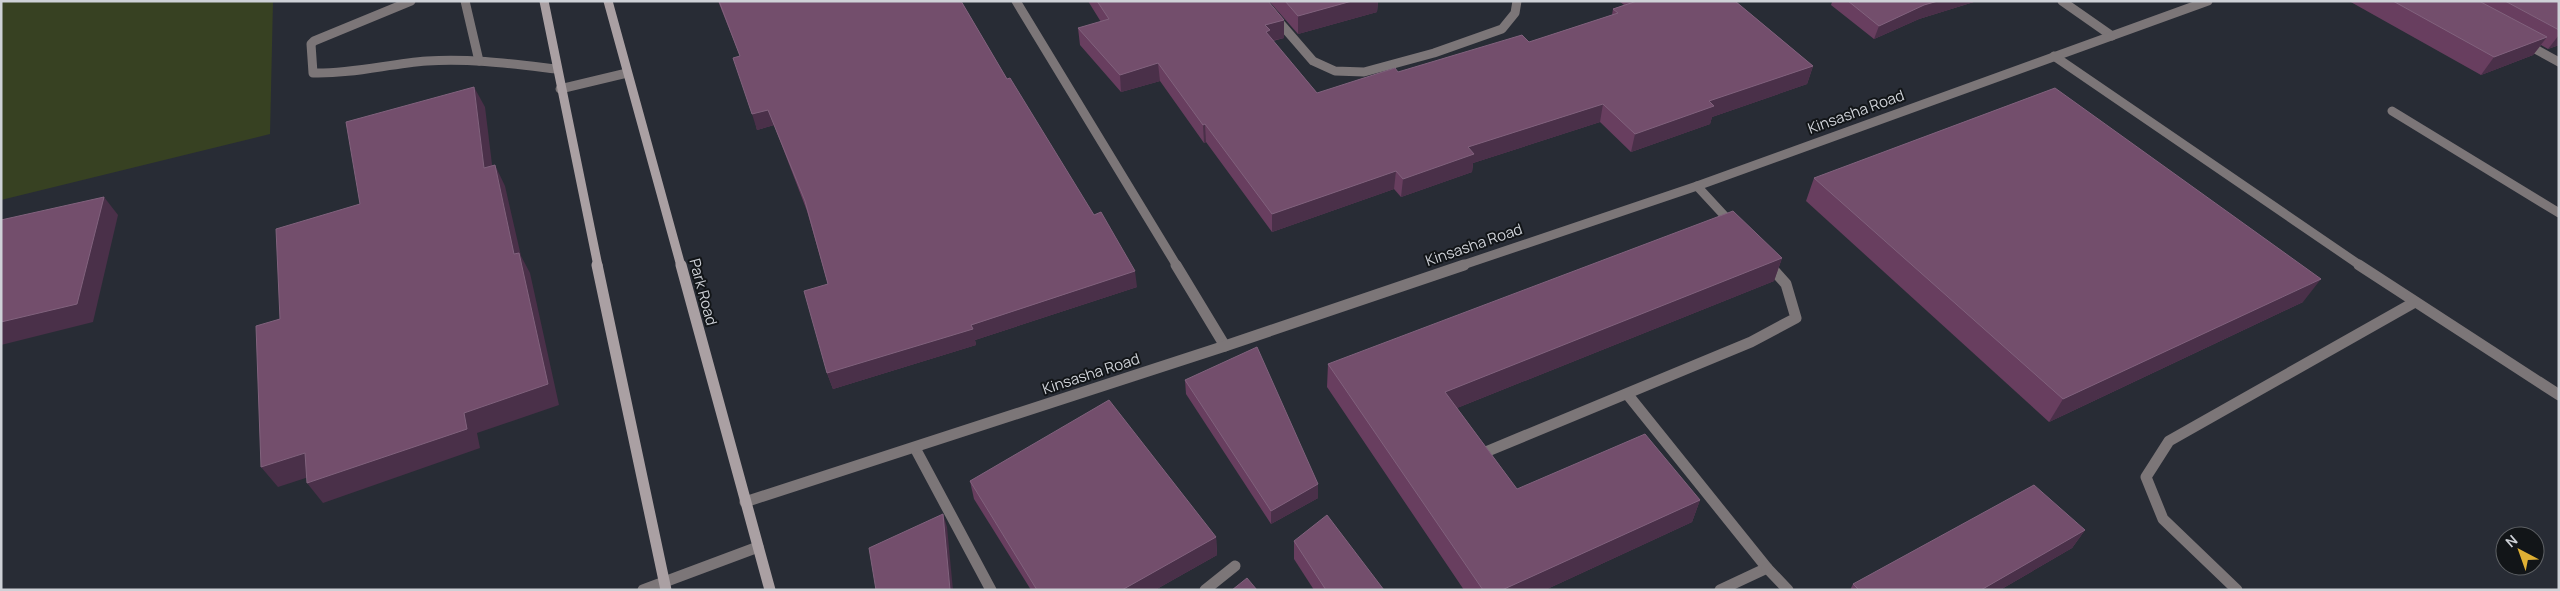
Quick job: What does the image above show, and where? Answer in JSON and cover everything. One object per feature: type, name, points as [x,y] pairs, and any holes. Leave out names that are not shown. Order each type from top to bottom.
[{"type":"main road","points":[[544,1],[560,89],[666,586]]},
{"type":"main road","name":"Park Road","points":[[608,1],[770,590]]},
{"type":"street","points":[[411,1],[314,40],[311,44],[313,73],[427,61],[479,60],[556,69]]},
{"type":"street","points":[[465,1],[479,60]]},
{"type":"street","points":[[1016,1],[1225,346]]},
{"type":"street","points":[[1261,1],[1313,61],[1335,72],[1364,72],[1434,53],[1502,28],[1515,13],[1517,1]]},
{"type":"street","points":[[2062,1],[2112,36]]},
{"type":"street","name":"Kinsasha Road","points":[[745,502],[1225,346],[1697,186],[2208,1]]},
{"type":"street","points":[[2516,39],[2559,62]]},
{"type":"street","points":[[2054,56],[2415,302],[2559,395]]},
{"type":"street","points":[[560,89],[627,73]]},
{"type":"street","points":[[2392,111],[2559,213]]},
{"type":"street","points":[[1697,186],[1742,235]]},
{"type":"street","points":[[1488,451],[1628,395],[1751,342],[1796,318],[1786,284],[1760,256]]},
{"type":"street","points":[[2237,590],[2163,519],[2146,477],[2169,441],[2415,302]]},
{"type":"street","points":[[1628,395],[1767,568],[1788,590]]},
{"type":"street","points":[[916,448],[991,590]]},
{"type":"street","points":[[643,590],[666,586],[758,546]]},
{"type":"street","points":[[1205,590],[1235,566]]},
{"type":"street","points":[[1720,590],[1767,568]]},
{"type":"green space","points":[[1,1],[273,1],[270,134],[1,200]]},
{"type":"building","points":[[719,1],[961,1],[1007,79],[1010,78],[1094,215],[1101,212],[1135,271],[971,325],[973,329],[827,373],[804,291],[828,284],[805,201],[768,110],[752,114],[733,58],[740,56]]},
{"type":"building","points":[[1097,1],[1268,1],[1284,20],[1265,25],[1270,30],[1266,32],[1317,93],[1395,68],[1398,72],[1522,35],[1529,42],[1618,13],[1613,9],[1637,1],[1735,1],[1813,66],[1709,101],[1714,106],[1635,134],[1603,104],[1468,147],[1474,154],[1403,179],[1396,171],[1272,214],[1158,63],[1120,75],[1078,28],[1109,19]]},
{"type":"building","points":[[1285,1],[1352,1],[1298,16]]},
{"type":"building","points":[[1848,1],[1938,1],[1924,5],[1879,26]]},
{"type":"building","points":[[2393,1],[2479,1],[2547,37],[2494,57]]},
{"type":"building","points":[[2505,1],[2559,1],[2559,30]]},
{"type":"building","points":[[474,87],[484,168],[495,165],[514,254],[519,253],[548,384],[464,413],[467,429],[307,483],[305,453],[261,467],[256,326],[280,319],[276,229],[360,204],[346,122]]},
{"type":"building","points":[[2055,88],[2321,279],[2063,399],[1814,178]]},
{"type":"building","points":[[104,197],[77,304],[1,322],[1,220]]},
{"type":"building","points":[[1733,211],[1782,258],[1445,392],[1517,489],[1645,434],[1700,500],[1502,590],[1483,590],[1328,364]]},
{"type":"building","points":[[1257,347],[1318,484],[1271,511],[1185,380]]},
{"type":"building","points":[[1109,400],[1216,537],[1122,590],[1037,590],[970,481]]},
{"type":"building","points":[[2034,485],[2085,530],[1981,590],[1859,590],[1853,584]]},
{"type":"building","points":[[943,514],[950,590],[876,590],[869,548]]},
{"type":"building","points":[[1327,515],[1384,590],[1326,590],[1294,541]]},
{"type":"building","points":[[1247,578],[1257,590],[1232,590]]}]
